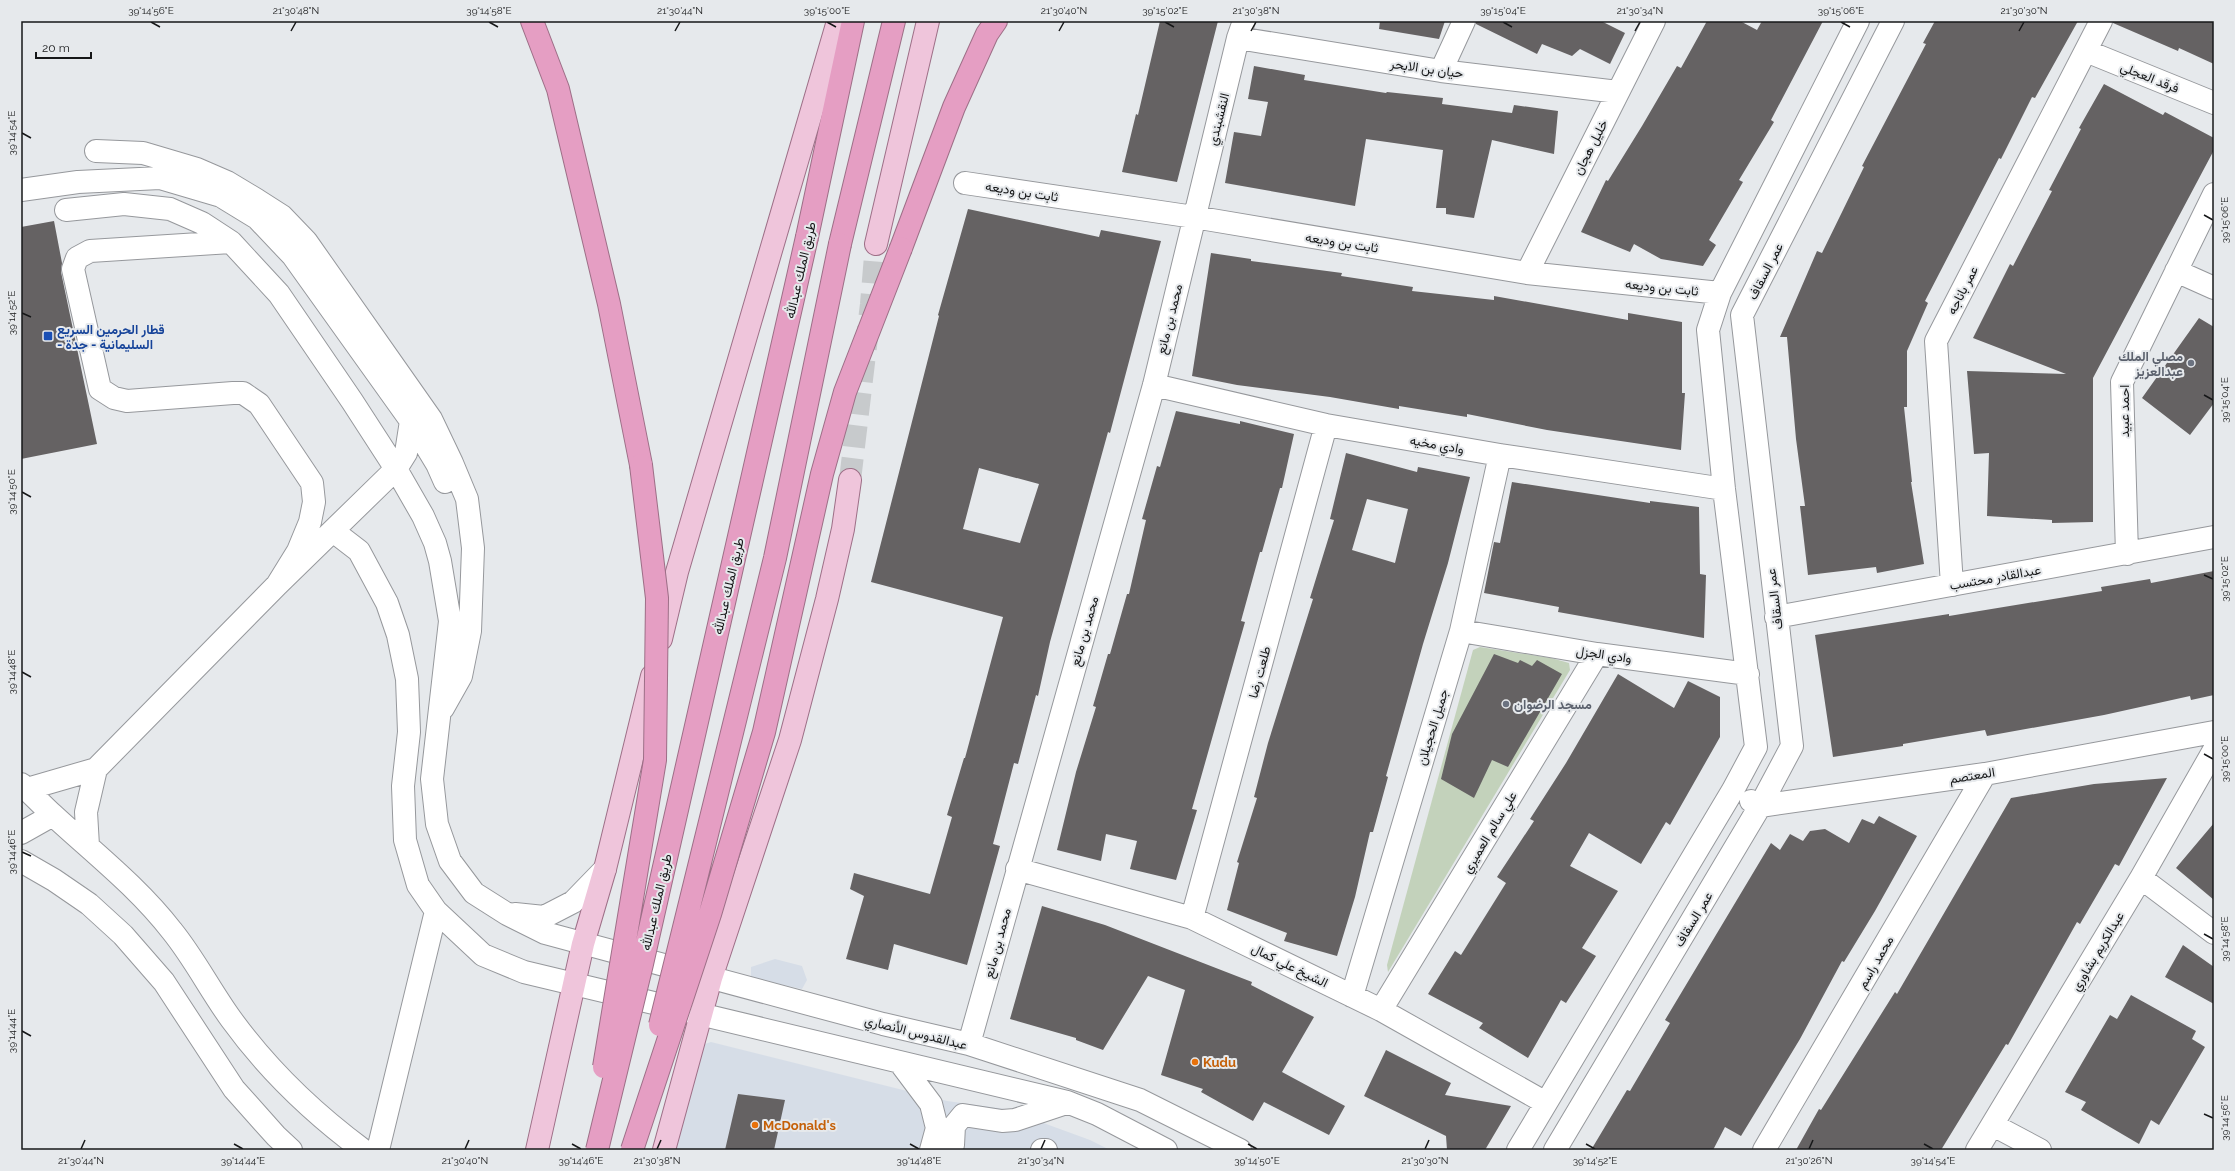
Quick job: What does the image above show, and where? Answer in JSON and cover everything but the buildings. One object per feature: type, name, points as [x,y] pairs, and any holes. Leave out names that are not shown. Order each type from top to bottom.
[{"type":"highway","points":[[532,21],[558,89],[609,304],[641,465],[657,598],[655,760],[590,1150]]},
{"type":"highway","name":"طريق الملك عبدالله","points":[[597,1150],[642,964],[807,237],[853,21]]},
{"type":"highway","points":[[631,1150],[775,558],[840,244],[894,21]]},
{"type":"highway","points":[[631,1150],[710,914],[764,732],[822,474],[845,392],[954,107],[987,34],[996,21]]},
{"type":"main road","points":[[537,1150],[573,984],[605,869],[677,572],[838,21]]},
{"type":"main road","points":[[876,244],[928,21]]},
{"type":"main road","points":[[664,1150],[712,978],[790,740],[843,529],[850,480]]},
{"type":"street","points":[[1441,71],[1464,21]]},
{"type":"street","name":"خليل هجان","points":[[1527,273],[1654,21]]},
{"type":"street","points":[[1518,1150],[1733,790],[1756,748],[1724,489],[1708,330],[1720,292],[1858,21]]},
{"type":"street","name":"عمر السقاف","points":[[1555,1150],[1760,806],[1792,746],[1742,315],[1893,21]]},
{"type":"street","name":"عمر باناجه","points":[[1952,585],[1936,341],[2102,21]]},
{"type":"street","name":"حيان بن الابحر","points":[[1241,29],[1441,71],[1618,92]]},
{"type":"street","name":"النقشبندي","points":[[1194,217],[1241,29]]},
{"type":"street","name":"فرقد العجلي","points":[[2086,51],[2214,103]]},
{"type":"street","points":[[96,151],[143,153],[198,169],[227,182],[282,216],[306,241],[431,419],[452,462],[467,499],[473,548],[470,631],[461,676],[438,719],[409,732]]},
{"type":"street","points":[[21,190],[78,182],[160,178],[221,196],[257,218],[293,256],[411,421],[436,464],[456,507],[461,555],[460,590],[450,621]]},
{"type":"street","name":"ثابت بن وديعه","points":[[965,183],[1194,217],[1527,273],[1720,292]]},
{"type":"street","name":"احمد عبيد","points":[[2128,554],[2122,382],[2214,194]]},
{"type":"street","points":[[66,210],[124,204],[170,209],[202,223],[231,242],[279,294],[396,469],[423,516],[435,543],[450,621]]},
{"type":"street","name":"محمد بن مانع","points":[[969,1044],[1154,384],[1194,217]]},
{"type":"street","points":[[231,242],[90,250],[78,258],[73,269],[100,389],[114,398],[127,401],[243,393],[259,404],[312,483],[314,502],[310,522],[298,551],[277,585]]},
{"type":"street","points":[[2176,271],[2214,288]]},
{"type":"street","name":"وادي مخيه","points":[[1154,384],[1326,425],[1500,455],[1724,489]]},
{"type":"street","points":[[88,846],[86,812],[96,770],[277,585],[396,469],[406,453],[411,421]]},
{"type":"street","name":"طلعت رضا","points":[[1192,918],[1326,425]]},
{"type":"street","name":"جميل الحجيلان","points":[[1352,996],[1461,631],[1500,455]]},
{"type":"street","points":[[333,531],[359,551],[387,603],[398,635],[407,680],[409,732],[403,786],[405,840],[418,885],[436,911],[483,955],[524,972],[901,1064],[1067,1102],[1097,1114],[1166,1150]]},
{"type":"street","name":"عبدالقادر محتسب","points":[[1776,617],[2128,554],[2214,537]]},
{"type":"street","name":"عبدالقدوس الأنصاري","points":[[450,621],[432,779],[437,824],[450,861],[474,892],[507,914],[545,933],[883,1024],[969,1044],[1140,1100],[1240,1150]]},
{"type":"street","name":"وادي الجزل","points":[[1461,631],[1597,654],[1748,674]]},
{"type":"street","name":"علي سالم العميري","points":[[1381,1010],[1597,654]]},
{"type":"street","name":"المعتصم","points":[[1760,806],[1985,774],[2214,732]]},
{"type":"street","name":"عبدالكريم بشاوري","points":[[1976,1150],[1993,1125],[2141,878],[2214,750]]},
{"type":"street","points":[[23,786],[96,770]]},
{"type":"street","name":"محمد راسم","points":[[1764,1150],[1985,774]]},
{"type":"street","points":[[23,786],[53,815],[122,876],[172,930],[194,960],[230,1017],[269,1067],[320,1116],[363,1150]]},
{"type":"street","points":[[1733,790],[1760,806]]},
{"type":"street","points":[[21,833],[53,815]]},
{"type":"street","points":[[21,861],[54,880],[89,904],[123,935],[164,982],[234,1089],[276,1136],[291,1150]]},
{"type":"street","points":[[507,914],[544,917],[573,902],[605,869]]},
{"type":"street","name":"الشيخ علي كمال","points":[[1017,869],[1192,918],[1381,1010],[1546,1103]]},
{"type":"street","points":[[2141,878],[2214,933]]},
{"type":"street","points":[[378,1150],[436,911]]},
{"type":"street","points":[[901,1064],[932,1104],[937,1128],[931,1150]]},
{"type":"street","points":[[958,1148],[954,1126],[963,1115],[1002,1121],[1015,1120],[1067,1102]]},
{"type":"street","points":[[1993,1125],[2040,1150]]},
{"type":"shaded area","points":[[775,959],[802,966],[807,980],[802,989],[751,978],[751,967]]},
{"type":"shaded area","points":[[711,1042],[947,1101],[1005,1109],[1090,1140],[1110,1150],[676,1150],[702,1045]]},
{"type":"green space","points":[[1480,647],[1551,658],[1569,663],[1570,670],[1388,972],[1387,965],[1473,650]]},
{"type":"tunnel","points":[[850,480],[871,304],[876,244]]},
{"type":"place","name":"قطار الحرمين السريع - السليمانية - جدة","points":[[48,336]]},
{"type":"place","name":"مصلي الملك عبدالعزيز","points":[[2191,363]]},
{"type":"place","name":"مسجد الرضوان","points":[[1506,704]]},
{"type":"place","name":"Kudu","points":[[1195,1062]]},
{"type":"place","name":"McDonald's","points":[[755,1125]]}]
